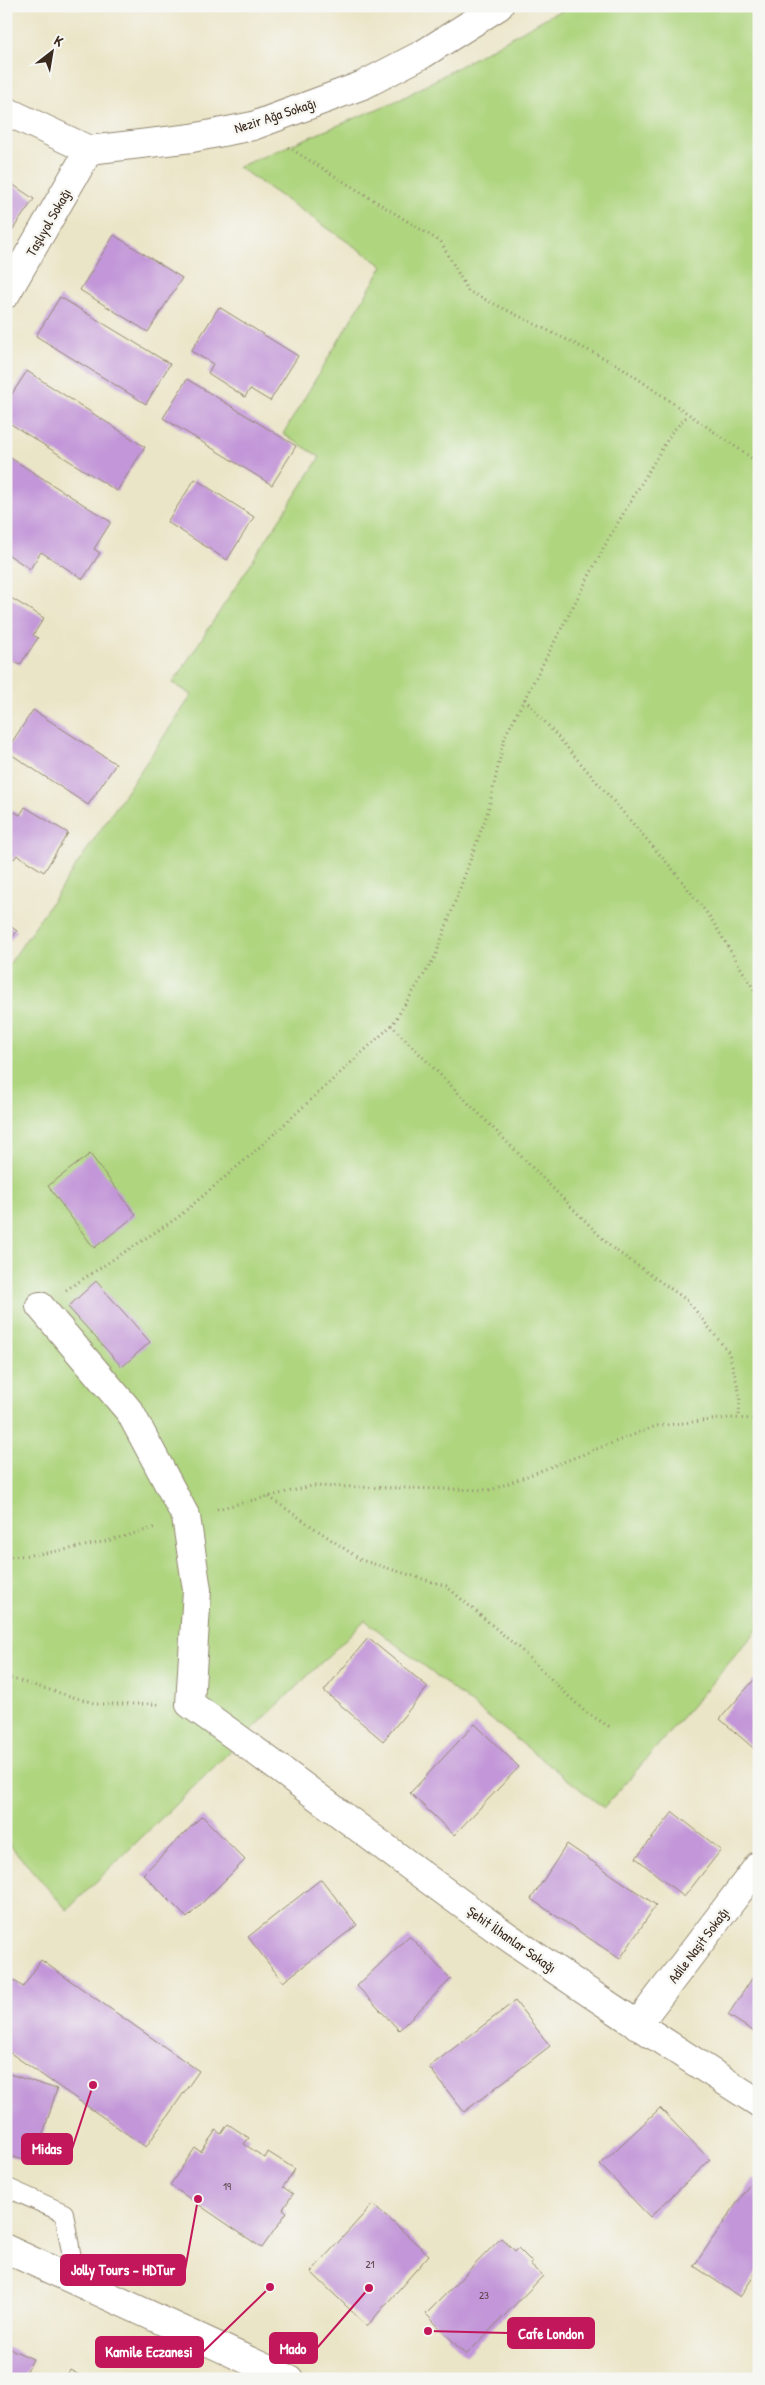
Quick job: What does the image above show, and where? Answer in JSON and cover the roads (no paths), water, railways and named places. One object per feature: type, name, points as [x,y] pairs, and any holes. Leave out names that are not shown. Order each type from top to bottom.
[{"type":"street","name":"Nezir Ağa Sokağı","points":[[89,150],[192,138],[253,126],[363,85],[423,54],[499,6]]},
{"type":"street","points":[[6,111],[89,150]]},
{"type":"street","name":"Taşlıyol Sokağı","points":[[6,294],[89,150]]},
{"type":"street","name":"Şehit İlhanlar Sokağı","points":[[40,1306],[130,1412],[186,1517],[197,1590],[190,1704],[274,1763],[467,1908],[637,2025],[759,2103]]},
{"type":"street","name":"Adile Naşit Sokağı","points":[[637,2025],[759,1865]]},
{"type":"street","points":[[6,2249],[290,2379]]},
{"type":"lane","points":[[6,2187],[64,2213],[76,2280]]},
{"type":"place","name":"Midas","points":[[93,2085]]},
{"type":"place","name":"Jolly Tours - HDTur","points":[[198,2199]]},
{"type":"place","name":"Kamile Eczanesi","points":[[270,2287]]},
{"type":"place","name":"Mado","points":[[369,2288]]},
{"type":"place","name":"Cafe London","points":[[428,2331]]}]
